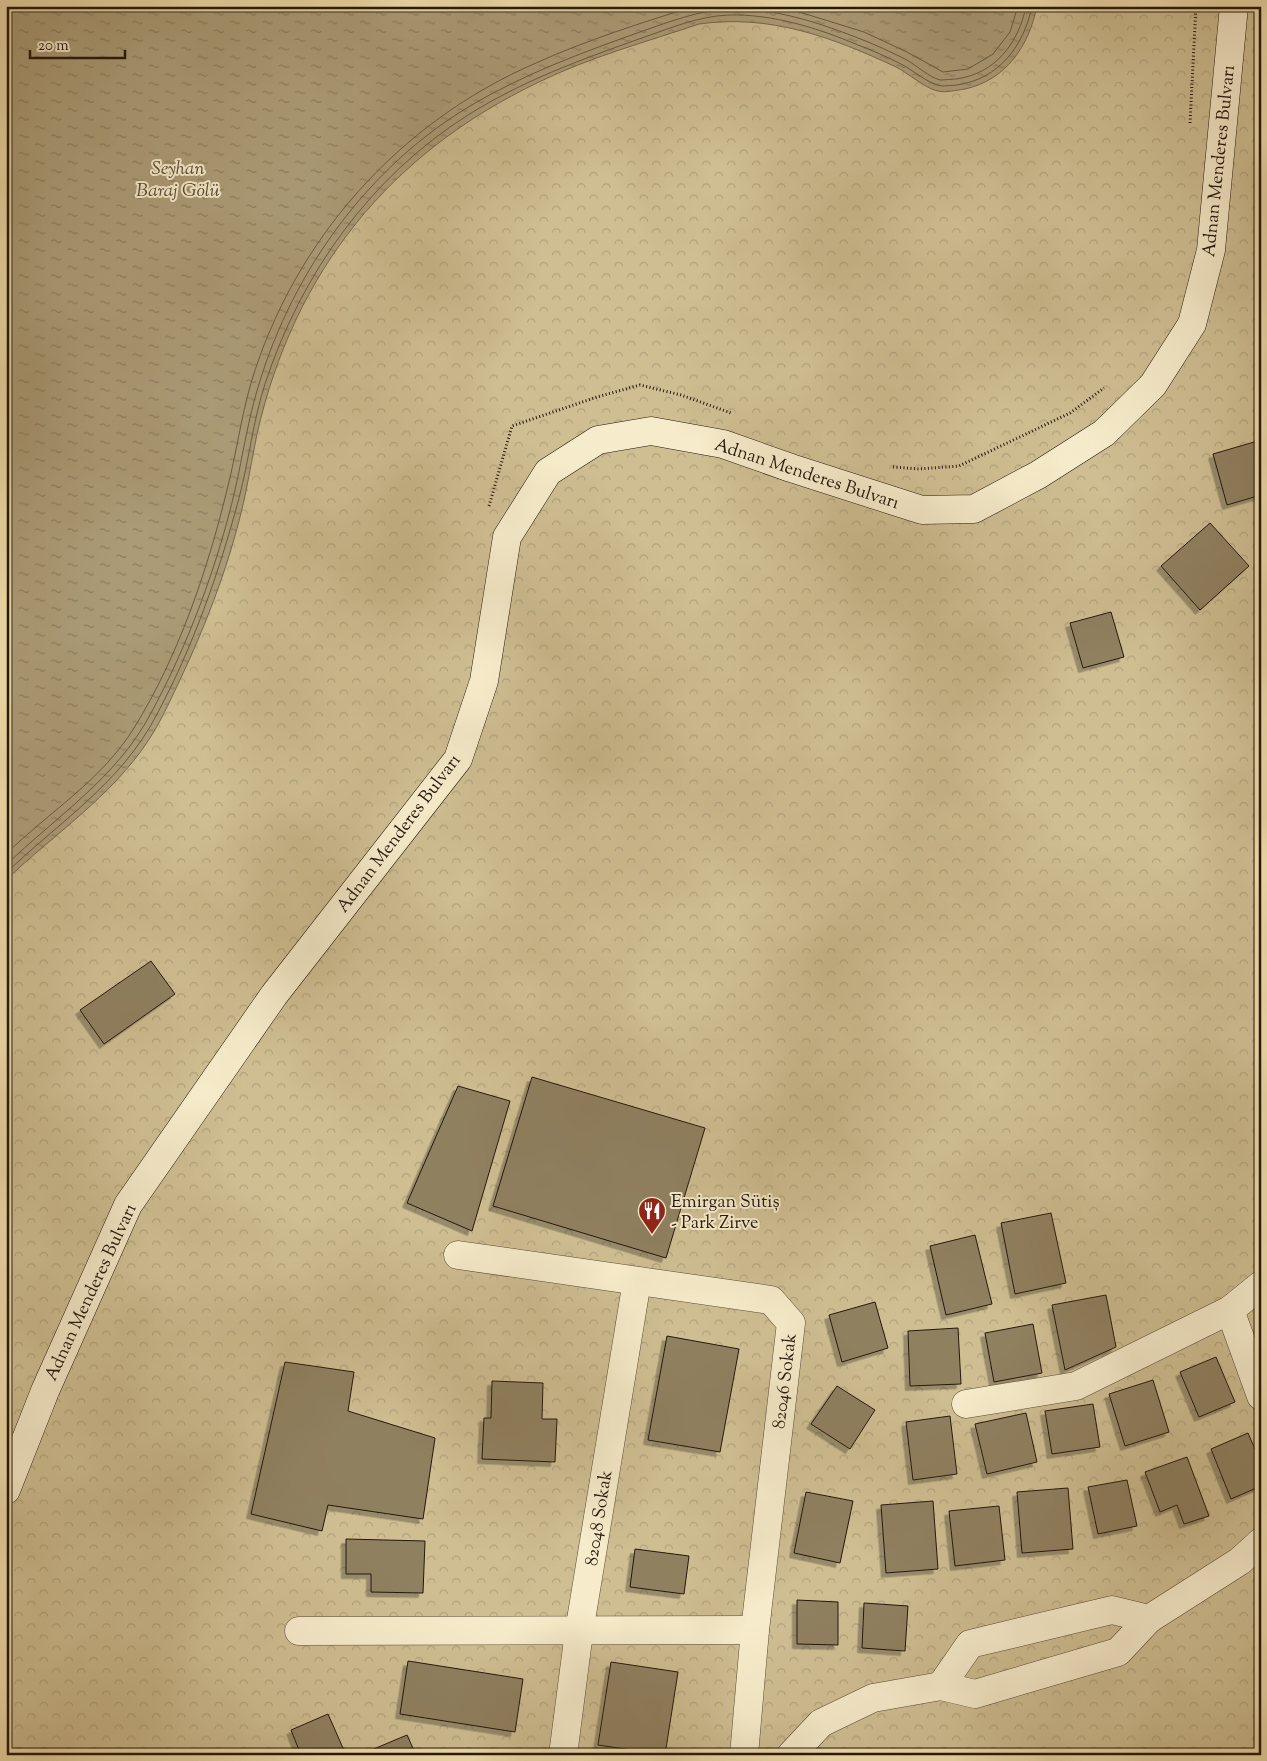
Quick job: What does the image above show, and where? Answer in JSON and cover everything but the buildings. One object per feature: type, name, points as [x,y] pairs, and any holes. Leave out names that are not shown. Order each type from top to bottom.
[{"type":"street","name":"Adnan Menderes Bulvarı","points":[[6,1490],[45,1392],[128,1205],[274,995],[458,759],[484,681],[507,537],[548,472],[598,440],[651,431],[723,444],[922,510],[974,509],[1038,476],[1104,433],[1153,385],[1192,324],[1211,250],[1234,6]]},
{"type":"street","name":"82046 Sokak","points":[[458,1255],[771,1300],[791,1323],[755,1630],[744,1755]]},
{"type":"street","name":"82048 Sokak","points":[[563,1755],[579,1632],[637,1281]]},
{"type":"street","points":[[966,1404],[1076,1386],[1230,1310],[1261,1285]]},
{"type":"street","points":[[1230,1310],[1261,1396]]},
{"type":"street","points":[[791,1755],[821,1723],[873,1698],[940,1686],[975,1694],[1118,1652],[1149,1619],[1240,1561],[1261,1542]]},
{"type":"street","points":[[940,1686],[970,1644],[1112,1610],[1149,1619]]},
{"type":"street","points":[[300,1631],[579,1632],[755,1630]]},
{"type":"path","points":[[1190,133],[1196,6]]},
{"type":"path","points":[[888,466],[919,469],[959,466],[1070,413],[1111,383]]},
{"type":"path","points":[[486,516],[512,426],[597,397],[640,385],[681,395],[733,414]]},
{"type":"green space","points":[[6,6],[1261,6],[1261,1755],[6,1755]]},
{"type":"water","name":"Seyhan Baraj Gölü","points":[[6,6],[1037,6],[1028,35],[1013,59],[992,78],[965,89],[944,92],[933,90],[896,67],[872,56],[800,30],[751,22],[699,24],[598,57],[558,73],[486,111],[437,144],[394,182],[356,224],[323,270],[296,320],[274,375],[257,434],[234,541],[218,590],[189,661],[148,741],[117,780],[6,880]]},
{"type":"place","name":"Emirgan Sütiş - Park Zirve","points":[[652,1235]]}]
